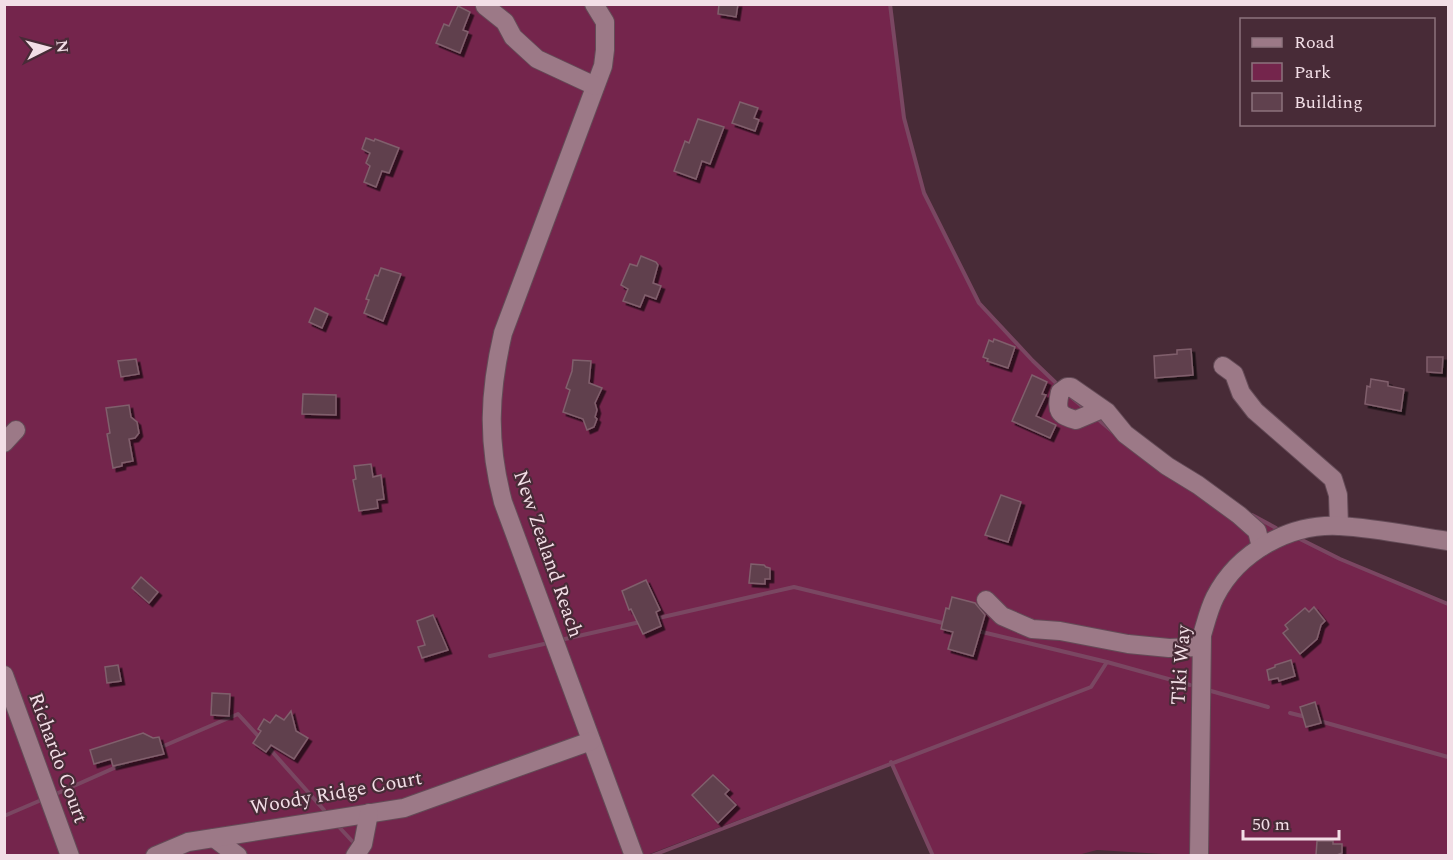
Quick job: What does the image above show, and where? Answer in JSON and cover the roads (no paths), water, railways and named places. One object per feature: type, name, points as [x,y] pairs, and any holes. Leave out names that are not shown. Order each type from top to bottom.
[{"type":"street","name":"New Zealand Reach","points":[[594,4],[605,22],[603,66],[503,333],[495,365],[491,404],[493,453],[504,502],[634,855]]},
{"type":"street","points":[[485,6],[505,22],[513,37],[537,59],[596,86]]},
{"type":"street","points":[[1223,366],[1234,374],[1241,393],[1255,411],[1333,479],[1338,495],[1339,526]]},
{"type":"street","points":[[1102,409],[1125,434],[1239,515],[1257,531],[1261,547]]},
{"type":"street","name":"Tiki Way","points":[[1199,855],[1201,647],[1208,615],[1216,595],[1234,569],[1261,547],[1294,531],[1339,526],[1449,541]]},
{"type":"street","points":[[986,600],[1002,616],[1032,629],[1060,631],[1128,644],[1169,648],[1201,647]]},
{"type":"street","name":"Richardo Court","points":[[4,675],[70,855]]},
{"type":"street","name":"Woody Ridge Court","points":[[155,855],[188,842],[369,813],[422,802],[591,741]]},
{"type":"street","points":[[355,855],[363,844],[369,813]]},
{"type":"street","points":[[214,838],[238,855]]},
{"type":"waterway","points":[[890,4],[904,118],[924,193],[979,303],[1055,382]]},
{"type":"waterway","points":[[1071,397],[1083,407]]},
{"type":"waterway","points":[[1100,421],[1113,432]]},
{"type":"waterway","points":[[1252,515],[1276,528]]},
{"type":"waterway","points":[[1300,539],[1340,559],[1448,604]]},
{"type":"waterway","points":[[654,619],[794,587],[947,624]]},
{"type":"waterway","points":[[565,639],[640,622]]},
{"type":"waterway","points":[[978,631],[1107,662],[1190,685]]},
{"type":"waterway","points":[[490,656],[544,644]]},
{"type":"waterway","points":[[651,856],[1091,687],[1107,662]]},
{"type":"waterway","points":[[1211,691],[1268,707]]},
{"type":"waterway","points":[[1290,713],[1306,717]]},
{"type":"waterway","points":[[159,748],[238,714],[260,738]]},
{"type":"waterway","points":[[1316,720],[1448,757]]},
{"type":"waterway","points":[[267,746],[324,810]]},
{"type":"waterway","points":[[58,793],[130,761]]},
{"type":"waterway","points":[[891,762],[933,856]]},
{"type":"waterway","points":[[4,816],[39,801]]},
{"type":"waterway","points":[[340,828],[352,841]]}]
